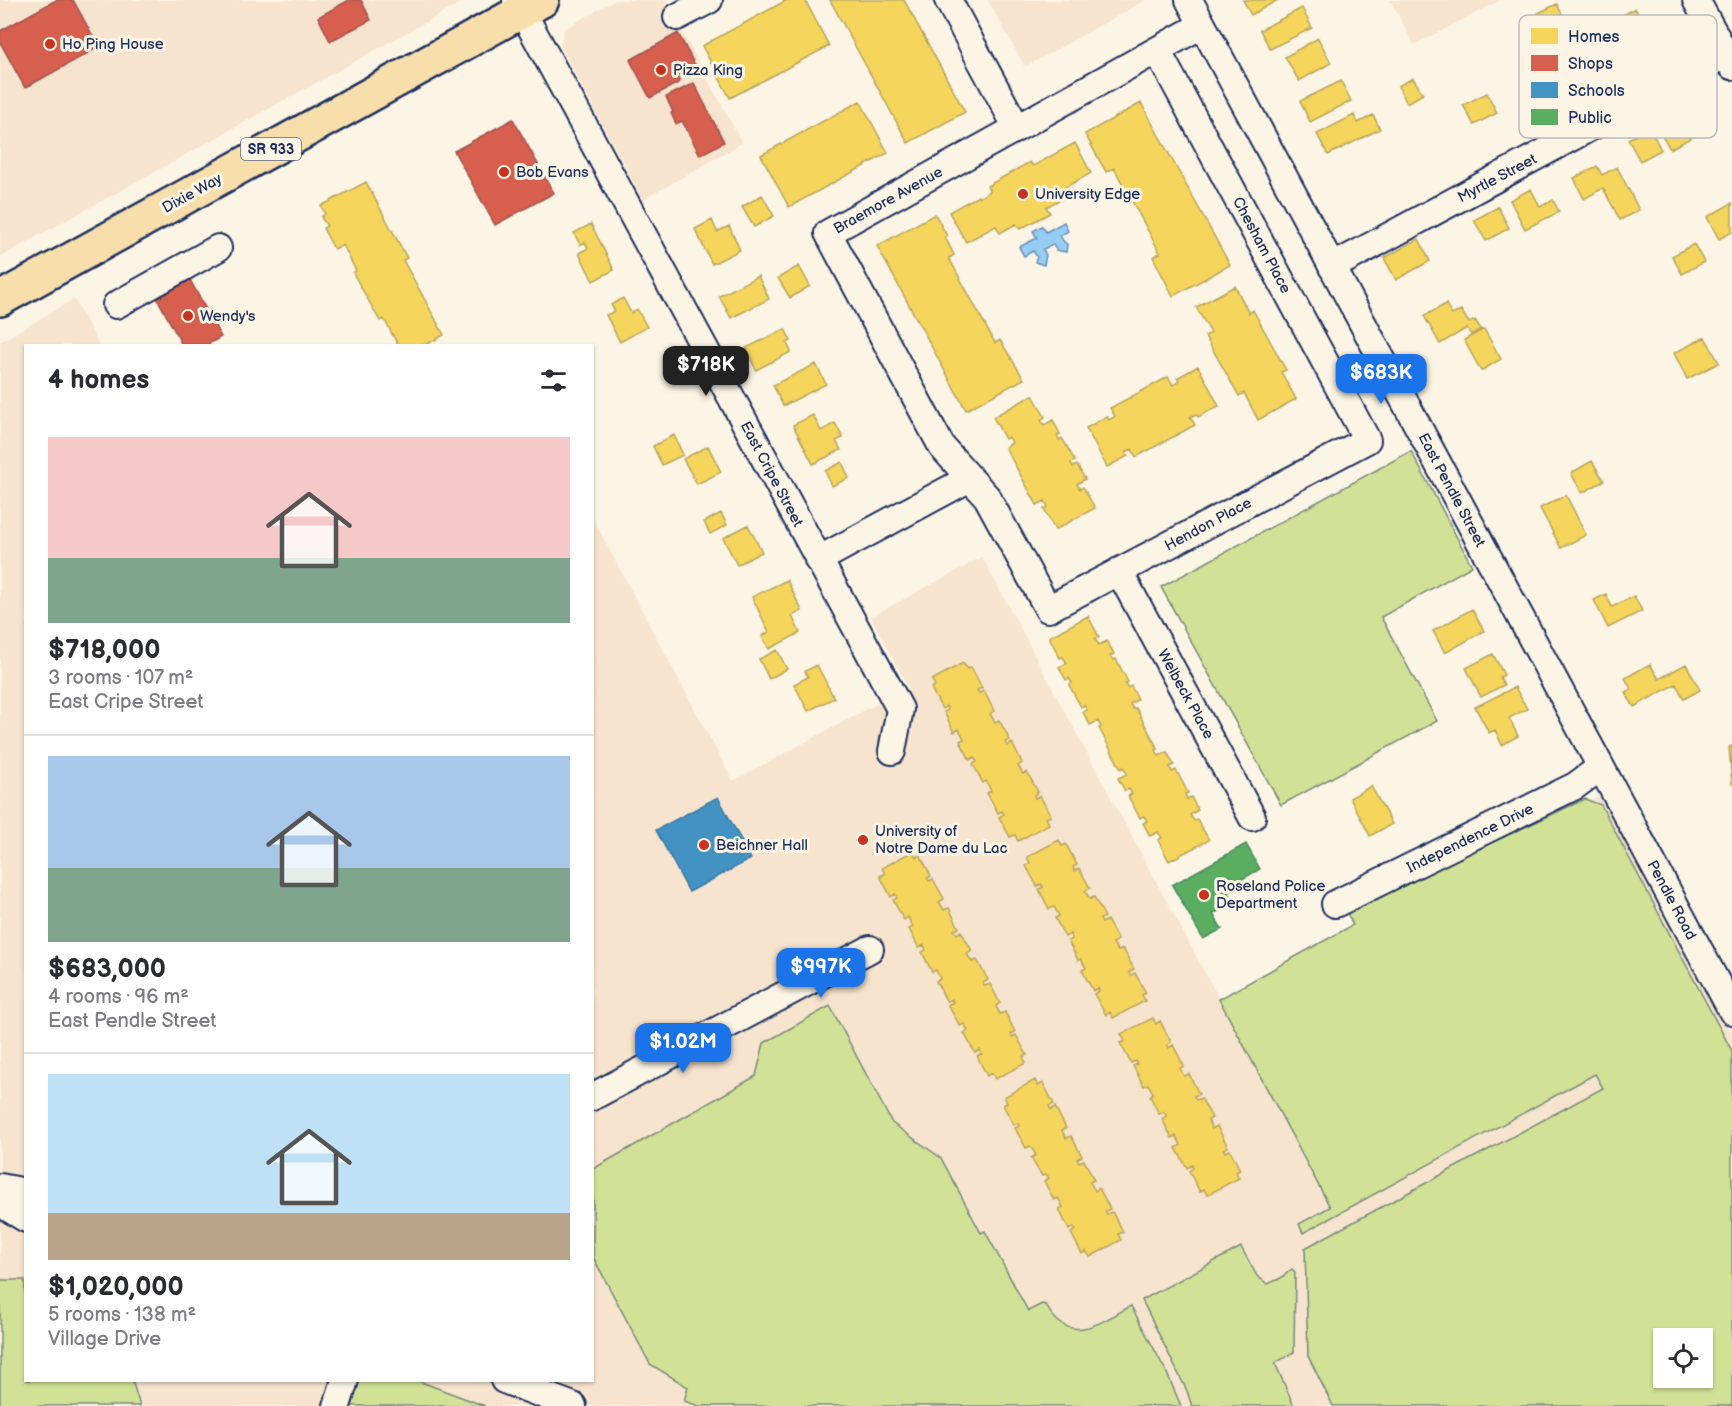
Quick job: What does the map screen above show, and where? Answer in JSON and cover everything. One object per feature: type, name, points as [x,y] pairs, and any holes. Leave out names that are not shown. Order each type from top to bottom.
[{"type":"main road","name":"Dixie Way","points":[[0,299],[526,4]]},
{"type":"street","points":[[677,17],[709,0]]},
{"type":"street","points":[[948,0],[1017,128]]},
{"type":"street","name":"East Pendle Street","points":[[1189,0],[1607,778]]},
{"type":"street","points":[[1696,0],[1704,15]]},
{"type":"street","name":"East Cripe Street","points":[[526,4],[900,709],[892,751]]},
{"type":"street","name":"Braemore Avenue","points":[[1048,609],[987,497],[942,447],[828,233],[1202,25]]},
{"type":"street","points":[[1717,38],[1729,60]]},
{"type":"street","name":"Chesham Place","points":[[1157,50],[1367,440]]},
{"type":"street","name":"Myrtle Street","points":[[1332,267],[1579,138]]},
{"type":"street","points":[[116,305],[218,248]]},
{"type":"street","name":"Hendon Place","points":[[1048,609],[1367,440]]},
{"type":"street","points":[[819,560],[970,478]]},
{"type":"street","name":"Welbeck Place","points":[[1119,571],[1252,817]]},
{"type":"street","name":"Independence Drive","points":[[1335,904],[1575,786],[1607,778]]},
{"type":"street","name":"Pendle Road","points":[[1607,778],[1732,1011]]},
{"type":"street","points":[[594,1096],[870,949]]},
{"type":"street","points":[[0,1187],[24,1192]]},
{"type":"street","points":[[0,1203],[24,1218]]},
{"type":"street","points":[[337,1406],[344,1382]]},
{"type":"street","points":[[509,1382],[573,1406]]},
{"type":"shaded area","points":[[0,0],[466,0],[0,257]]},
{"type":"shaded area","points":[[615,0],[665,0],[742,143],[643,200],[560,46],[564,29]]},
{"type":"shaded area","points":[[988,0],[1146,0],[1025,67]]},
{"type":"shaded area","points":[[1390,0],[1501,0],[1414,45]]},
{"type":"shaded area","name":"University of Notre Dame du Lac","points":[[74,299],[98,344],[24,344],[24,1382],[594,1382],[594,521],[733,781],[908,687],[871,617],[982,557],[1219,999],[1347,928],[1604,794],[1732,1034],[1732,1406],[0,1406],[0,342]]},
{"type":"green space","points":[[1411,451],[1472,566],[1381,617],[1437,721],[1281,805],[1161,587]]},
{"type":"green space","points":[[1585,799],[1601,805],[1732,1051],[1732,1406],[1333,1406],[1308,1356],[1305,1248],[1603,1088],[1595,1074],[1303,1233],[1299,1224],[1330,1207],[1219,999],[1353,925],[1347,913]]},
{"type":"green space","points":[[830,1006],[892,1123],[941,1158],[981,1233],[985,1231],[1028,1311],[1042,1304],[1046,1305],[1064,1326],[1086,1328],[1131,1306],[1166,1371],[1181,1406],[699,1406],[684,1401],[688,1387],[650,1364],[594,1259],[594,1168],[756,1076],[764,1043]]},
{"type":"green space","points":[[1241,1247],[1257,1276],[1268,1284],[1281,1278],[1292,1269],[1295,1272],[1294,1352],[1275,1363],[1294,1406],[1192,1406],[1187,1391],[1142,1300]]},
{"type":"green space","points":[[0,1280],[24,1280],[24,1382],[133,1382],[140,1406],[0,1406]]},
{"type":"green space","points":[[359,1382],[421,1382],[485,1406],[350,1406]]},
{"type":"water","points":[[1064,222],[1068,231],[1060,236],[1067,244],[1066,252],[1056,250],[1053,244],[1043,249],[1046,255],[1044,265],[1035,262],[1037,257],[1033,251],[1024,256],[1019,247],[1037,238],[1033,231],[1042,226],[1046,232]]},
{"type":"building: Homes","points":[[787,0],[805,0],[829,46],[730,98],[702,46]]},
{"type":"building: Homes","points":[[830,0],[904,0],[965,112],[908,143]]},
{"type":"building: Homes","points":[[1243,0],[1278,0],[1251,15]]},
{"type":"building: Homes","points":[[1557,4],[1562,15],[1539,15],[1538,13]]},
{"type":"building: Homes","points":[[1302,8],[1312,28],[1270,49],[1260,30]]},
{"type":"building: Homes","points":[[1635,8],[1639,15],[1623,15]]},
{"type":"building: Homes","points":[[1318,38],[1331,63],[1299,81],[1285,57]]},
{"type":"building: Homes","points":[[1413,78],[1423,94],[1407,103],[1398,86]]},
{"type":"building: Homes","points":[[1341,81],[1351,101],[1310,122],[1300,101]]},
{"type":"building: Homes","points":[[1487,93],[1497,113],[1474,125],[1463,105]]},
{"type":"building: Homes","points":[[860,101],[888,153],[789,207],[761,155]]},
{"type":"building: Homes","points":[[1141,103],[1230,265],[1173,296],[1153,257],[1160,253],[1114,168],[1106,172],[1085,134]]},
{"type":"building: Homes","points":[[1354,115],[1358,123],[1373,115],[1380,129],[1328,155],[1317,134]]},
{"type":"building: Homes","points":[[1655,138],[1661,150],[1640,161],[1628,139]]},
{"type":"building: Homes","points":[[1664,138],[1691,138],[1670,149]]},
{"type":"building: Homes","name":"University Edge","points":[[1075,143],[1091,173],[1059,191],[1063,198],[1046,207],[1050,213],[1020,229],[1016,224],[1000,233],[996,226],[966,242],[949,212],[978,196],[979,198],[990,191],[987,186],[1030,162],[1033,166]]},
{"type":"building: Homes","points":[[1597,166],[1602,175],[1617,167],[1639,210],[1620,220],[1603,188],[1584,199],[1574,178]]},
{"type":"building: Homes","points":[[366,182],[407,258],[403,260],[444,335],[427,344],[397,344],[384,319],[380,321],[353,273],[356,271],[343,245],[334,249],[323,228],[327,226],[321,217],[325,214],[321,206]]},
{"type":"building: Homes","points":[[1531,189],[1540,207],[1553,200],[1559,212],[1525,229],[1510,200]]},
{"type":"building: Homes","points":[[762,195],[774,216],[754,227],[742,207]]},
{"type":"building: Homes","points":[[1732,203],[1732,232],[1719,239],[1707,217]]},
{"type":"building: Homes","points":[[1498,207],[1509,228],[1486,241],[1474,220]]},
{"type":"building: Homes","points":[[935,214],[954,255],[949,258],[995,343],[1000,340],[1024,379],[966,410],[877,246]]},
{"type":"building: Homes","points":[[712,220],[717,232],[729,226],[740,250],[712,264],[695,229]]},
{"type":"building: Homes","points":[[591,224],[614,270],[593,281],[579,253],[588,248],[585,242],[580,245],[574,233]]},
{"type":"building: Homes","points":[[1419,239],[1430,261],[1396,280],[1384,258]]},
{"type":"building: Homes","points":[[1694,244],[1704,262],[1682,274],[1672,256]]},
{"type":"building: Homes","points":[[799,266],[810,286],[790,298],[778,278]]},
{"type":"building: Homes","points":[[758,276],[769,299],[731,318],[719,296]]},
{"type":"building: Homes","points":[[1235,286],[1249,313],[1253,310],[1286,370],[1281,372],[1296,399],[1258,420],[1244,393],[1239,396],[1205,336],[1211,333],[1196,307]]},
{"type":"building: Homes","points":[[623,298],[631,313],[637,309],[647,327],[620,342],[606,315],[615,311],[611,305]]},
{"type":"building: Homes","points":[[1446,304],[1452,315],[1461,310],[1469,323],[1475,320],[1481,329],[1471,335],[1467,328],[1440,344],[1424,316]]},
{"type":"building: Homes","points":[[785,329],[791,341],[787,343],[791,352],[756,370],[746,348]]},
{"type":"building: Homes","points":[[1484,329],[1501,359],[1481,371],[1464,340]]},
{"type":"building: Homes","points":[[1705,337],[1719,363],[1687,379],[1674,353]]},
{"type":"building: Homes","points":[[816,364],[826,384],[783,406],[773,385]]},
{"type":"building: Homes","points":[[1198,366],[1219,406],[1198,417],[1196,414],[1190,417],[1195,425],[1136,457],[1132,449],[1126,452],[1128,456],[1107,467],[1086,428],[1107,416],[1109,420],[1115,416],[1110,408],[1168,377],[1173,385],[1179,381],[1177,378]]},
{"type":"building: Homes","points":[[1033,395],[1045,417],[1041,420],[1044,425],[1053,420],[1060,434],[1057,435],[1059,440],[1062,438],[1075,461],[1071,463],[1073,467],[1077,465],[1085,479],[1077,484],[1080,489],[1083,487],[1095,508],[1055,530],[1044,509],[1048,507],[1045,501],[1037,505],[1005,447],[1012,443],[1009,437],[1005,439],[993,417]]},
{"type":"building: Homes","points":[[813,415],[821,431],[835,423],[843,438],[836,441],[841,450],[813,464],[793,425]]},
{"type":"building: Homes","points":[[674,435],[683,455],[662,465],[653,446]]},
{"type":"building: Homes","points":[[708,446],[721,472],[697,484],[683,459]]},
{"type":"building: Homes","points":[[1592,461],[1604,481],[1582,493],[1571,473]]},
{"type":"building: Homes","points":[[842,462],[849,478],[832,486],[825,471]]},
{"type":"building: Homes","points":[[1566,495],[1586,535],[1561,548],[1540,508]]},
{"type":"building: Homes","points":[[721,513],[727,525],[710,534],[704,522]]},
{"type":"building: Homes","points":[[748,525],[762,552],[737,565],[723,538]]},
{"type":"building: Homes","points":[[787,580],[802,611],[792,616],[800,633],[769,649],[762,636],[769,632],[752,597]]},
{"type":"building: Homes","points":[[1606,594],[1612,607],[1634,596],[1642,611],[1608,628],[1594,600]]},
{"type":"building: Homes","points":[[1472,609],[1484,631],[1445,653],[1433,631]]},
{"type":"building: Homes","points":[[1088,616],[1099,637],[1095,639],[1099,645],[1107,641],[1114,654],[1110,656],[1113,660],[1116,659],[1128,682],[1125,683],[1128,688],[1131,686],[1138,699],[1130,704],[1133,709],[1136,708],[1158,749],[1156,750],[1159,756],[1167,752],[1174,765],[1170,767],[1172,772],[1176,770],[1188,793],[1185,794],[1187,799],[1191,797],[1198,810],[1190,815],[1194,821],[1197,819],[1209,840],[1169,861],[1158,840],[1162,838],[1158,832],[1150,836],[1143,823],[1147,821],[1144,816],[1140,818],[1128,796],[1132,794],[1129,789],[1125,791],[1118,778],[1127,774],[1123,767],[1121,769],[1099,728],[1101,727],[1098,721],[1090,725],[1083,712],[1087,710],[1084,705],[1081,707],[1069,685],[1072,683],[1069,678],[1066,680],[1059,667],[1067,663],[1063,657],[1060,658],[1049,637]]},
{"type":"building: Homes","points":[[777,650],[787,669],[769,679],[759,659]]},
{"type":"building: Homes","points":[[1493,654],[1504,675],[1500,677],[1504,685],[1481,697],[1466,668]]},
{"type":"building: Homes","points":[[963,663],[967,669],[971,667],[982,688],[977,690],[979,693],[984,691],[994,711],[990,714],[995,722],[999,720],[1010,740],[1005,742],[1007,746],[1012,743],[1022,763],[1018,766],[1023,774],[1027,772],[1038,792],[1034,795],[1035,798],[1040,796],[1051,816],[1046,818],[1049,824],[1018,841],[1015,835],[1010,837],[999,817],[1004,814],[1002,811],[998,813],[987,793],[991,791],[986,781],[983,783],[973,764],[977,762],[974,757],[970,760],[960,741],[964,739],[959,729],[954,732],[944,712],[948,710],[946,706],[942,709],[931,688],[935,686],[932,680]]},
{"type":"building: Homes","points":[[1650,664],[1659,679],[1686,664],[1700,690],[1684,699],[1676,684],[1634,707],[1625,692],[1631,689],[1625,678]]},
{"type":"building: Homes","points":[[817,665],[834,698],[808,711],[794,684],[808,677],[805,671]]},
{"type":"building: Homes","points":[[1515,687],[1527,709],[1509,718],[1518,736],[1502,745],[1495,730],[1489,733],[1475,707]]},
{"type":"building: Homes","points":[[1732,746],[1732,785],[1729,747]]},
{"type":"building: Homes","points":[[1371,786],[1392,824],[1370,836],[1350,798]]},
{"type":"building: Homes","points":[[1059,840],[1062,846],[1066,844],[1077,865],[1073,867],[1074,871],[1079,868],[1090,888],[1085,891],[1090,899],[1094,897],[1105,917],[1100,919],[1102,923],[1107,920],[1118,940],[1113,943],[1118,951],[1123,949],[1134,969],[1129,972],[1131,975],[1135,973],[1146,993],[1142,995],[1145,1001],[1113,1018],[1110,1012],[1106,1015],[1094,994],[1099,991],[1098,988],[1093,991],[1082,970],[1086,968],[1081,959],[1078,960],[1068,941],[1072,939],[1070,934],[1065,937],[1055,918],[1059,916],[1054,907],[1049,909],[1039,889],[1043,887],[1041,884],[1037,886],[1026,866],[1030,863],[1027,857]]},
{"type":"building: Homes","points":[[913,851],[916,857],[920,855],[931,876],[927,878],[929,881],[933,879],[944,899],[939,902],[944,910],[949,908],[959,928],[954,930],[957,934],[961,931],[972,951],[967,954],[972,962],[977,960],[988,980],[983,983],[985,986],[990,984],[1000,1003],[996,1006],[1000,1014],[1005,1012],[1015,1032],[1011,1034],[1012,1037],[1016,1035],[1027,1055],[1023,1057],[1026,1063],[995,1079],[992,1073],[987,1076],[977,1056],[982,1054],[980,1050],[975,1053],[964,1033],[968,1031],[964,1024],[960,1026],[948,1005],[953,1002],[952,999],[947,1002],[936,981],[940,979],[936,970],[932,972],[922,952],[926,950],[924,945],[919,948],[909,929],[913,927],[908,917],[904,920],[893,900],[897,898],[895,894],[891,897],[880,876],[885,874],[882,868]]},
{"type":"building: Homes","points":[[1153,1018],[1156,1024],[1160,1021],[1171,1042],[1167,1045],[1169,1048],[1173,1045],[1184,1066],[1180,1068],[1184,1076],[1189,1074],[1199,1094],[1194,1096],[1196,1100],[1201,1098],[1212,1118],[1208,1120],[1212,1129],[1217,1126],[1228,1147],[1223,1149],[1225,1152],[1230,1150],[1240,1170],[1236,1172],[1239,1178],[1207,1195],[1204,1189],[1200,1192],[1189,1171],[1193,1168],[1192,1165],[1187,1168],[1176,1148],[1181,1145],[1176,1136],[1172,1138],[1162,1119],[1166,1116],[1164,1112],[1159,1114],[1150,1096],[1153,1093],[1148,1084],[1144,1086],[1133,1066],[1137,1064],[1136,1061],[1131,1063],[1120,1043],[1125,1041],[1121,1034]]},
{"type":"building: Homes","points":[[1035,1080],[1038,1086],[1043,1083],[1054,1104],[1049,1106],[1051,1110],[1055,1107],[1066,1128],[1062,1130],[1066,1138],[1071,1136],[1082,1156],[1077,1159],[1079,1162],[1084,1160],[1094,1180],[1090,1182],[1095,1191],[1099,1188],[1110,1209],[1105,1211],[1107,1214],[1112,1212],[1123,1232],[1118,1234],[1121,1240],[1090,1257],[1086,1251],[1082,1254],[1071,1233],[1076,1230],[1074,1227],[1069,1230],[1059,1209],[1063,1207],[1058,1198],[1054,1200],[1044,1181],[1049,1178],[1046,1174],[1042,1176],[1031,1158],[1036,1155],[1030,1146],[1026,1148],[1015,1128],[1019,1126],[1018,1123],[1014,1125],[1003,1105],[1007,1103],[1004,1097]]},
{"type":"building: Shops","name":"Ho Ping House","points":[[56,0],[73,0],[99,47],[25,88],[0,42],[0,31]]},
{"type":"building: Shops","points":[[349,0],[361,0],[371,20],[330,41],[318,17]]},
{"type":"building: Shops","name":"Pizza King","points":[[678,33],[695,65],[677,75],[680,82],[650,98],[630,60]]},
{"type":"building: Shops","points":[[694,83],[724,142],[700,155],[682,121],[676,124],[666,97]]},
{"type":"building: Shops","name":"Bob Evans","points":[[513,119],[554,193],[495,225],[454,151]]},
{"type":"building: Shops","name":"Wendy's","points":[[188,276],[221,337],[209,344],[181,344],[155,294]]},
{"type":"building: Schools","name":"Beichner Hall","points":[[718,797],[751,859],[689,892],[656,830]]},
{"type":"building: Public","name":"Roseland Police Department","points":[[1246,844],[1260,869],[1226,888],[1234,902],[1213,914],[1222,929],[1203,939],[1172,885]]},
{"type":"place","name":"Ho Ping House","points":[[50,44]]},
{"type":"place","name":"Pizza King","points":[[661,70]]},
{"type":"place","name":"Bob Evans","points":[[504,172]]},
{"type":"place","name":"University Edge","points":[[1023,194]]},
{"type":"place","name":"Wendy's","points":[[188,316]]},
{"type":"place","name":"University of Notre Dame du Lac","points":[[863,840]]},
{"type":"place","name":"Beichner Hall","points":[[704,845]]},
{"type":"place","name":"Roseland Police Department","points":[[1204,895]]}]
